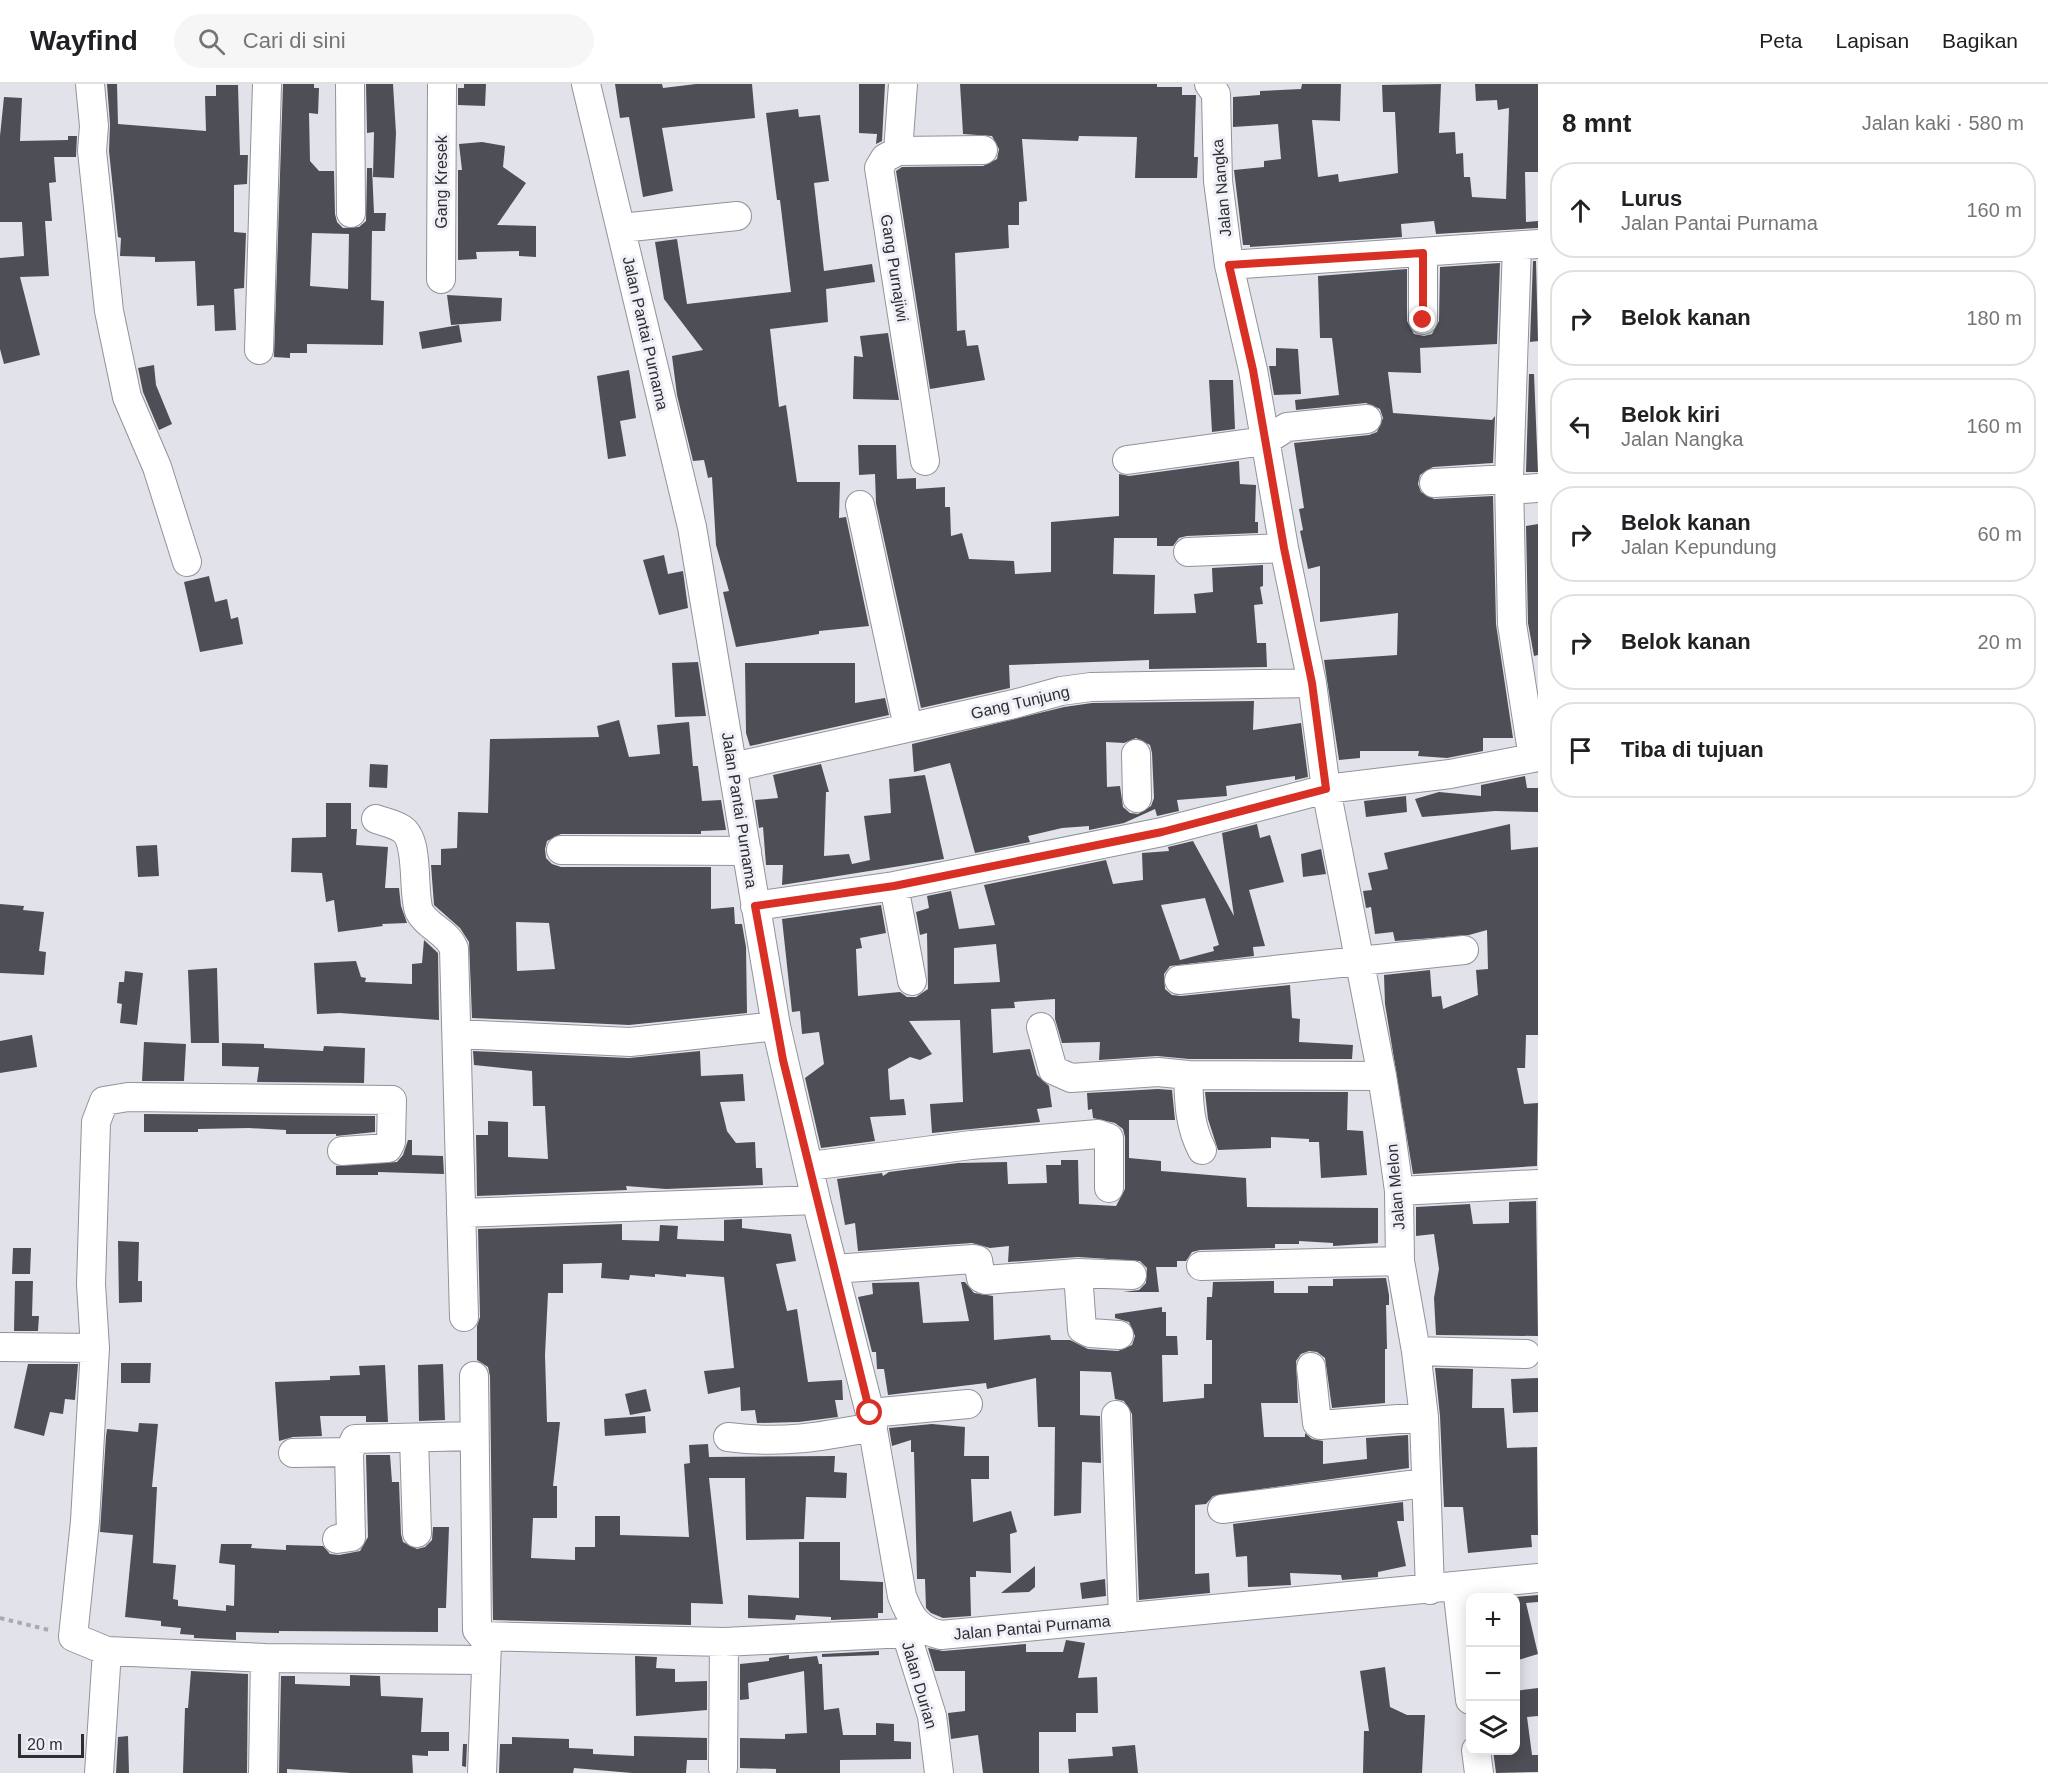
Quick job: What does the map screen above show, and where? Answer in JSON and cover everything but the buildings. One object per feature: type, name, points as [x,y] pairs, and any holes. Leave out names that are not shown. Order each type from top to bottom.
[{"type":"street","points":[[90,84],[94,126],[93,162],[109,311],[128,397],[157,467],[187,562]]},
{"type":"street","points":[[259,350],[267,84]]},
{"type":"street","points":[[350,84],[351,213]]},
{"type":"street","name":"Gang Kresek","points":[[441,279],[442,84]]},
{"type":"street","name":"Jalan Pantai Purnama","points":[[586,84],[692,527],[776,1026],[816,1200],[872,1420],[902,1596],[911,1628],[940,1635],[1538,1578]]},
{"type":"street","points":[[903,84],[898,151],[983,150]]},
{"type":"street","name":"Jalan Nangka","points":[[1209,84],[1216,94],[1218,181],[1229,265],[1253,370],[1284,548],[1312,683],[1326,789]]},
{"type":"street","name":"Gang Purnajiwi","points":[[898,151],[882,161],[880,174],[925,461]]},
{"type":"street","points":[[621,228],[737,216]]},
{"type":"street","points":[[755,906],[894,886],[1162,832],[1326,789],[1450,774],[1535,758],[1512,624],[1509,485],[1528,245],[1229,265]]},
{"type":"street","points":[[1423,253],[1423,320]]},
{"type":"street","points":[[1127,460],[1265,441],[1287,427],[1367,418]]},
{"type":"street","points":[[1434,483],[1538,488]]},
{"type":"street","points":[[860,505],[908,727]]},
{"type":"street","points":[[1188,552],[1284,548]]},
{"type":"street","name":"Gang Tunjung","points":[[733,767],[1014,704],[1061,691],[1091,687],[1312,683]]},
{"type":"street","points":[[1136,754],[1137,798]]},
{"type":"street","name":"Jalan Melon","points":[[1326,789],[1382,1076],[1399,1191],[1400,1262],[1416,1351],[1424,1417],[1425,1483],[1444,1588],[1466,1683]]},
{"type":"street","points":[[376,819],[403,829],[407,834],[412,844],[419,911],[422,918],[453,944],[464,1317]]},
{"type":"street","points":[[561,849],[747,851]]},
{"type":"street","points":[[894,886],[912,981]]},
{"type":"street","points":[[1179,980],[1464,950]]},
{"type":"street","points":[[457,1034],[630,1042],[776,1026]]},
{"type":"street","points":[[1041,1027],[1053,1070],[1061,1076],[1071,1078],[1158,1072],[1188,1075],[1382,1076]]},
{"type":"street","points":[[1188,1075],[1190,1118],[1202,1150]]},
{"type":"street","points":[[342,1151],[388,1148],[391,1142],[392,1100],[128,1097],[104,1101],[96,1122],[91,1284],[95,1348],[85,1521],[73,1636],[107,1650],[265,1658],[724,1642],[911,1628]]},
{"type":"street","points":[[810,1166],[971,1145],[1098,1134],[1109,1138],[1109,1188]]},
{"type":"street","points":[[1399,1191],[1538,1184]]},
{"type":"street","points":[[461,1213],[816,1200]]},
{"type":"street","points":[[834,1269],[975,1259],[979,1263],[981,1278],[985,1280],[1078,1273],[1132,1275]]},
{"type":"street","points":[[1201,1266],[1400,1262]]},
{"type":"street","points":[[1078,1273],[1082,1329],[1090,1333],[1119,1335]]},
{"type":"street","points":[[0,1347],[95,1348]]},
{"type":"street","points":[[1416,1351],[1526,1354]]},
{"type":"street","points":[[1311,1367],[1317,1423],[1320,1425],[1424,1417]]},
{"type":"street","points":[[474,1376],[477,1630],[487,1649],[482,1773]]},
{"type":"street","points":[[728,1437],[762,1442],[800,1441],[872,1420],[968,1404]]},
{"type":"street","points":[[1116,1415],[1123,1618]]},
{"type":"street","points":[[337,1539],[351,1537],[350,1445],[360,1438],[474,1436]]},
{"type":"street","points":[[414,1438],[417,1533]]},
{"type":"street","points":[[293,1452],[350,1452]]},
{"type":"street","points":[[1222,1509],[1425,1483]]},
{"type":"street","name":"Jalan Durian","points":[[911,1628],[932,1716],[939,1773]]},
{"type":"street","points":[[723,1768],[724,1642]]},
{"type":"street","points":[[99,1773],[107,1650]]},
{"type":"street","points":[[262,1773],[265,1658]]},
{"type":"street","points":[[1477,1755],[1479,1773]]},
{"type":"path","points":[[0,1618],[73,1636]]},
{"type":"route","points":[[870,1413],[783,1060],[755,906],[894,886],[1162,832],[1326,789],[1312,683],[1284,548],[1253,370],[1229,265],[1423,253],[1423,320]]}]
